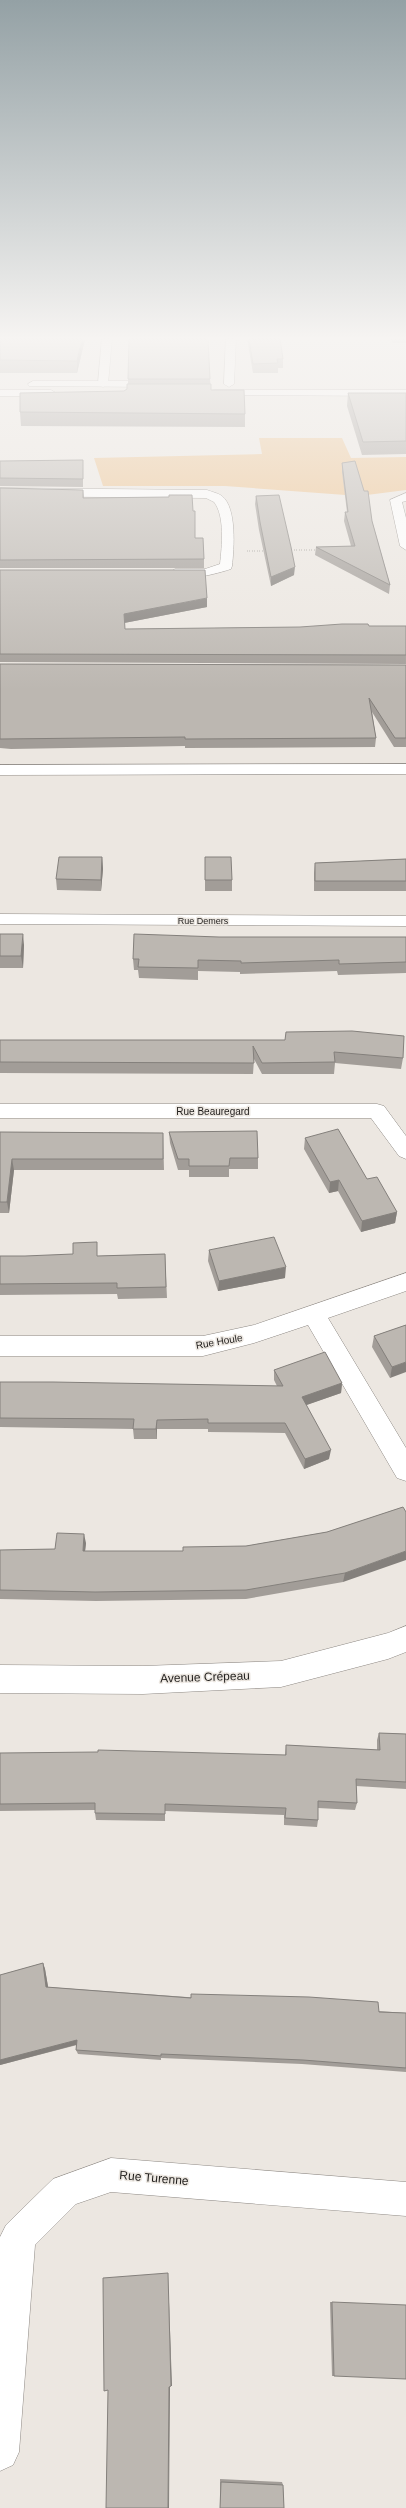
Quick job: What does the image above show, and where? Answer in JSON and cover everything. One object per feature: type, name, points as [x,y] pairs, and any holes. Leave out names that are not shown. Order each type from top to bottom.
[{"type":"street","points":[[0,492],[202,494],[217,498],[223,505],[228,551],[226,566],[206,573],[166,573]]},
{"type":"street","points":[[406,497],[396,500],[406,546]]},
{"type":"street","points":[[0,770],[406,769]]},
{"type":"street","name":"Rue Demers","points":[[0,919],[406,921]]},
{"type":"street","name":"Rue Beauregard","points":[[0,1111],[377,1111],[406,1151]]},
{"type":"street","name":"Rue Houle","points":[[0,1346],[203,1346],[254,1334],[406,1282]]},
{"type":"street","points":[[314,1314],[406,1470]]},
{"type":"street","name":"Avenue Crépeau","points":[[0,1680],[143,1680],[281,1674],[388,1646],[406,1639]]},
{"type":"street","name":"Rue Turenne","points":[[0,2452],[18,2237],[65,2191],[111,2175],[406,2199]]},
{"type":"path","points":[[283,550],[321,550]]},
{"type":"path","points":[[228,551],[267,551]]},
{"type":"shaded area","points":[[176,456],[350,456],[351,458],[406,457],[406,490],[359,496],[225,486],[103,486],[94,458]]},
{"type":"building","points":[[83,460],[83,479],[0,478],[0,461]]},
{"type":"building","points":[[355,461],[364,491],[368,491],[372,521],[390,585],[316,547],[355,546],[345,512],[348,512],[342,463]]},
{"type":"building","points":[[0,488],[83,490],[83,498],[169,497],[169,495],[192,495],[193,511],[195,511],[195,538],[203,538],[204,559],[0,560]]},
{"type":"building","points":[[279,495],[295,567],[271,577],[256,496]]},
{"type":"building","points":[[0,570],[205,570],[207,598],[124,614],[125,629],[300,627],[342,624],[406,626],[406,655],[0,654]]},
{"type":"building","points":[[0,664],[406,665],[406,738],[395,738],[369,698],[376,738],[185,739],[185,737],[0,739]]},
{"type":"building","points":[[59,857],[102,857],[101,880],[56,879]]},
{"type":"building","points":[[205,857],[231,857],[232,880],[205,880]]},
{"type":"building","points":[[406,859],[406,881],[315,881],[315,863]]},
{"type":"building","points":[[0,934],[23,934],[21,956],[0,956]]},
{"type":"building","points":[[134,934],[219,937],[406,937],[406,962],[339,964],[339,960],[241,963],[241,961],[198,960],[198,968],[138,967],[139,959],[133,959]]},
{"type":"building","points":[[352,1031],[404,1036],[403,1058],[334,1052],[335,1062],[262,1063],[253,1046],[254,1063],[0,1062],[0,1040],[285,1040],[286,1032]]},
{"type":"building","points":[[338,1129],[367,1179],[377,1177],[397,1212],[362,1221],[339,1180],[330,1182],[305,1138]]},
{"type":"building","points":[[257,1131],[258,1158],[230,1158],[229,1166],[189,1166],[189,1159],[178,1159],[169,1132]]},
{"type":"building","points":[[0,1132],[163,1133],[163,1159],[12,1159],[7,1202],[0,1202]]},
{"type":"building","points":[[274,1237],[286,1267],[219,1281],[209,1250]]},
{"type":"building","points":[[97,1242],[97,1256],[165,1254],[166,1287],[117,1288],[117,1283],[0,1284],[0,1256],[73,1254],[73,1243]]},
{"type":"building","points":[[406,1325],[406,1362],[392,1367],[374,1336]]},
{"type":"building","points":[[325,1352],[342,1383],[302,1397],[331,1450],[305,1459],[285,1423],[208,1423],[208,1419],[157,1420],[156,1429],[133,1429],[134,1419],[0,1418],[0,1382],[283,1386],[274,1370]]},
{"type":"building","points":[[403,1507],[406,1512],[406,1551],[345,1573],[246,1590],[95,1592],[0,1590],[0,1550],[55,1549],[57,1533],[84,1534],[83,1551],[183,1551],[183,1547],[246,1546],[327,1532]]},
{"type":"building","points":[[379,1733],[406,1734],[406,1782],[356,1779],[357,1803],[318,1801],[318,1820],[285,1818],[286,1808],[165,1804],[165,1814],[95,1813],[95,1803],[0,1804],[0,1753],[98,1752],[98,1750],[286,1755],[286,1745],[380,1750]]},
{"type":"building","points":[[43,1963],[46,1987],[191,1998],[191,1994],[309,1997],[378,2002],[379,2012],[406,2013],[406,2068],[303,2060],[161,2054],[161,2056],[76,2050],[77,2040],[0,2060],[0,1975]]},
{"type":"building","points":[[168,2273],[171,2386],[169,2387],[168,2508],[106,2508],[108,2390],[104,2391],[103,2278]]},
{"type":"building","points":[[332,2302],[406,2305],[406,2379],[334,2376]]},
{"type":"building","points":[[221,2482],[283,2485],[284,2508],[220,2508]]}]
